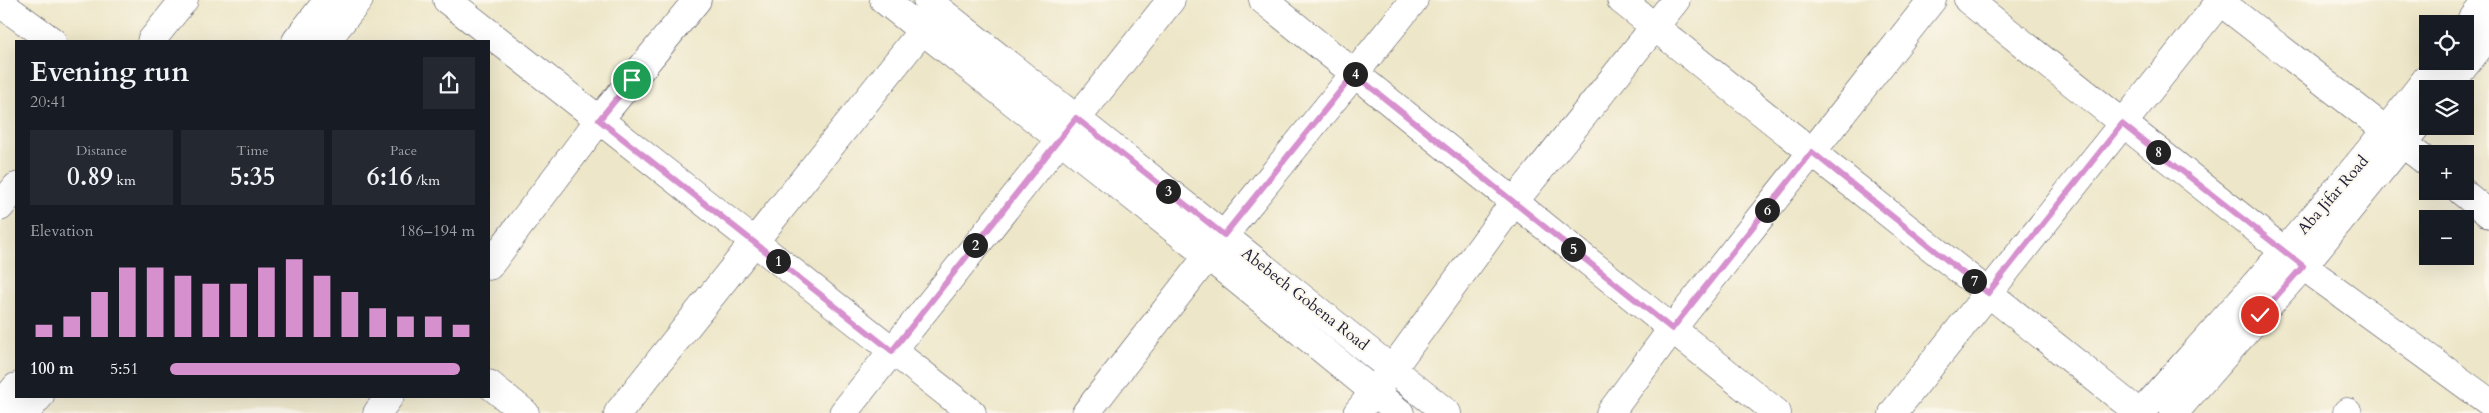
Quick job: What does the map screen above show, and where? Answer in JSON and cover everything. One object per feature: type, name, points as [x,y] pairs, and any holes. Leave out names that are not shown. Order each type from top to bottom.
[{"type":"street","points":[[152,40],[184,0]]},
{"type":"street","points":[[297,40],[328,0]]},
{"type":"street","points":[[327,40],[358,0]]},
{"type":"street","points":[[447,0],[972,413]]},
{"type":"street","points":[[490,265],[599,120],[697,0]]},
{"type":"street","name":"Abebech Gobena Road","points":[[884,0],[1208,256],[1400,413]]},
{"type":"street","points":[[843,413],[1171,0]]},
{"type":"street","points":[[1263,0],[1777,413]]},
{"type":"street","points":[[1086,413],[1224,235],[1414,0]]},
{"type":"street","points":[[1621,0],[2140,413]]},
{"type":"street","points":[[1357,413],[1393,368],[1514,202],[1676,0]]},
{"type":"street","points":[[1610,413],[1672,329],[1932,0]]},
{"type":"street","points":[[1968,0],[2294,259],[2489,402]]},
{"type":"street","points":[[1892,413],[2220,0],[2419,156]]},
{"type":"street","points":[[2474,17],[2486,0]]},
{"type":"street","points":[[0,3],[51,40]]},
{"type":"street","points":[[618,413],[922,31],[938,3]]},
{"type":"street","name":"Abebech Gobena Road","points":[[938,3],[1076,118],[1393,368],[1447,413]]},
{"type":"street","points":[[2453,80],[2489,35]]},
{"type":"street","name":"Aba Jifar Road","points":[[2174,413],[2294,259],[2395,137],[2435,70]]},
{"type":"street","name":"Aba Jifar Road","points":[[2395,137],[2419,119]]},
{"type":"street","points":[[0,207],[15,187]]},
{"type":"street","points":[[2472,200],[2489,214]]},
{"type":"street","name":"Aba Jifar Road","points":[[2140,413],[2294,259]]},
{"type":"street","points":[[0,374],[15,387]]},
{"type":"street","points":[[490,385],[525,413]]},
{"type":"street","points":[[377,413],[388,398]]},
{"type":"street","points":[[0,406],[29,400]]},
{"type":"route","points":[[632,80],[599,120],[892,351],[1076,118],[1224,235],[1354,74],[1672,329],[1812,152],[1988,293],[2122,124],[2303,266],[2260,315]]}]
